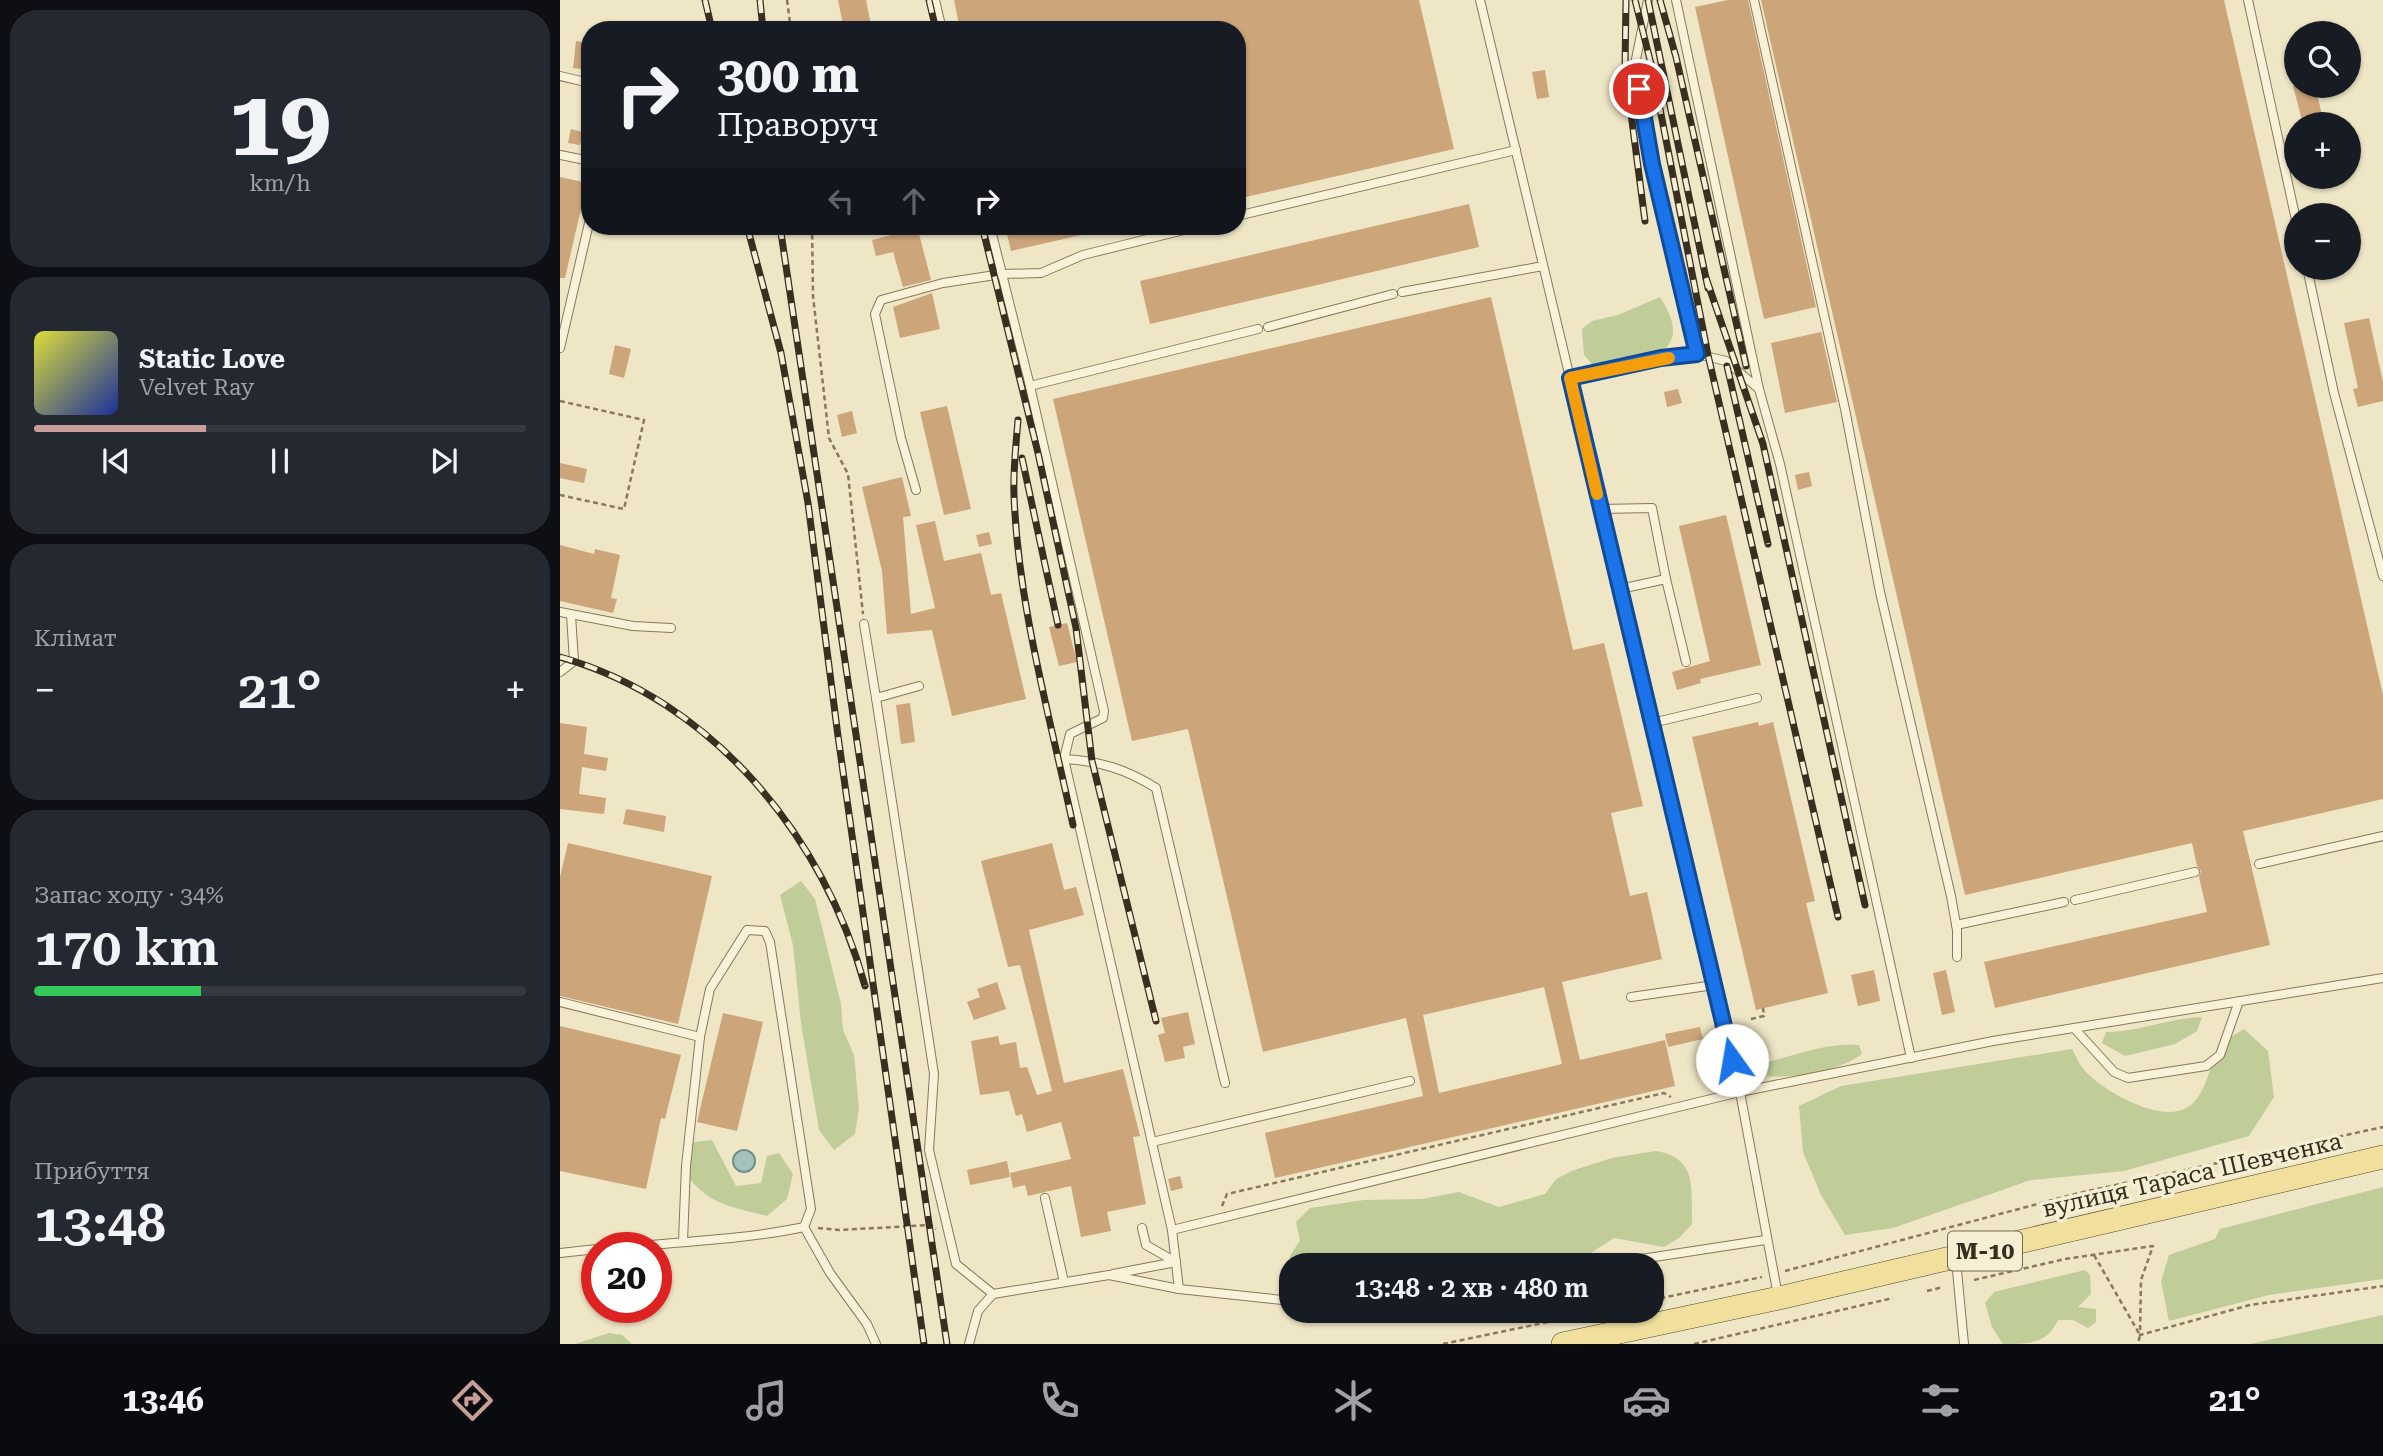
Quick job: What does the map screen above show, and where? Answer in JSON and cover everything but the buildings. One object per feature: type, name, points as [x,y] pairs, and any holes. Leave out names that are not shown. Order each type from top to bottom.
[{"type":"main road","name":"вулиця Тараса Шевченка","points":[[1563,1344],[1779,1298],[2383,1157]]},
{"type":"lane","points":[[935,0],[940,21]]},
{"type":"lane","points":[[1480,0],[1740,1092],[1765,1240],[1779,1298]]},
{"type":"lane","points":[[1648,0],[1635,64],[1652,164],[1697,354]]},
{"type":"lane","points":[[1676,0],[1759,389],[1780,464],[1911,1058]]},
{"type":"lane","points":[[1754,0],[1845,409],[1880,592],[1956,925],[1957,957]]},
{"type":"lane","points":[[2248,0],[2292,203]]},
{"type":"lane","points":[[560,76],[581,81]]},
{"type":"lane","points":[[1246,214],[1516,150]]},
{"type":"lane","points":[[560,155],[581,159]]},
{"type":"lane","points":[[560,348],[586,235]]},
{"type":"lane","points":[[992,235],[1030,386],[1104,711],[1103,718],[1070,734],[1064,759],[1172,1230],[1179,1289]]},
{"type":"lane","points":[[916,490],[901,438],[875,314],[881,300],[931,287],[1002,274],[1041,274],[1083,255],[1164,235]]},
{"type":"lane","points":[[1030,386],[1398,293],[1543,266]]},
{"type":"lane","points":[[2309,280],[2334,393],[2383,576]]},
{"type":"lane","points":[[1570,378],[1661,358],[1697,354],[1726,361],[1759,389]]},
{"type":"lane","points":[[1601,509],[1652,508],[1686,662]]},
{"type":"lane","points":[[1620,589],[1666,579]]},
{"type":"lane","points":[[560,612],[634,626],[671,628]]},
{"type":"lane","points":[[560,672],[574,661],[571,615]]},
{"type":"lane","points":[[864,624],[933,1074],[929,1150],[956,1264],[993,1294]]},
{"type":"lane","points":[[876,698],[919,686]]},
{"type":"lane","points":[[1652,723],[1757,698]]},
{"type":"lane","points":[[1064,759],[1096,761],[1130,772],[1156,788],[1226,1083]]},
{"type":"lane","points":[[2259,864],[2383,836]]},
{"type":"lane","points":[[2075,900],[2195,872]]},
{"type":"lane","points":[[1956,925],[2064,902]]},
{"type":"lane","points":[[683,1241],[686,1166],[699,1037],[710,989],[747,930],[765,932],[770,942],[811,1209],[804,1227]]},
{"type":"lane","points":[[1172,1230],[1740,1092],[2074,1028],[2383,978]]},
{"type":"lane","points":[[1631,997],[1714,985]]},
{"type":"lane","points":[[2074,1028],[2114,1072],[2128,1078],[2206,1066],[2220,1055],[2239,1001]]},
{"type":"lane","points":[[560,1002],[699,1037]]},
{"type":"lane","points":[[1152,1142],[1410,1081]]},
{"type":"lane","points":[[1045,1198],[1063,1282]]},
{"type":"lane","points":[[672,1242],[804,1227]]},
{"type":"lane","points":[[804,1227],[830,1273],[867,1324],[876,1344]]},
{"type":"lane","points":[[1142,1228],[1146,1245],[1176,1262]]},
{"type":"lane","points":[[1664,1255],[1765,1240]]},
{"type":"lane","points":[[560,1253],[581,1251]]},
{"type":"lane","points":[[1955,1257],[1964,1344]]},
{"type":"lane","points":[[969,1344],[978,1311],[993,1294],[1176,1262]]},
{"type":"lane","points":[[1110,1275],[1179,1289],[1279,1300]]},
{"type":"path","points":[[787,0],[790,21]]},
{"type":"path","points":[[812,235],[813,296],[829,438],[848,474],[864,624]]},
{"type":"path","points":[[560,401],[644,420],[624,509],[560,495]]},
{"type":"path","points":[[1751,1019],[1764,1016],[1763,1008]]},
{"type":"path","points":[[1215,1220],[1227,1195],[1664,1093],[1676,1101]]},
{"type":"path","points":[[1664,1298],[1773,1275],[2080,1194],[2383,1127]]},
{"type":"path","points":[[804,1227],[839,1230],[930,1225],[950,1238]]},
{"type":"path","points":[[1974,1280],[2152,1246],[2141,1280],[2138,1344]]},
{"type":"path","points":[[2094,1255],[2140,1335]]},
{"type":"path","points":[[2140,1335],[2250,1305],[2383,1286]]},
{"type":"path","points":[[1927,1291],[1942,1287]]},
{"type":"path","points":[[1694,1344],[1893,1298]]},
{"type":"path","points":[[1443,1344],[1544,1323]]},
{"type":"green space","points":[[1660,297],[1673,328],[1670,343],[1662,351],[1640,361],[1615,365],[1593,365],[1584,355],[1582,329],[1592,321],[1618,315]]},
{"type":"green space","points":[[801,881],[815,899],[841,1004],[843,1030],[854,1055],[859,1108],[855,1134],[834,1150],[819,1130],[801,1024],[793,945],[780,895]]},
{"type":"green space","points":[[2202,1017],[2197,1031],[2175,1044],[2125,1056],[2102,1043],[2106,1032]]},
{"type":"green space","points":[[2244,1029],[2268,1051],[2274,1097],[2249,1136],[2124,1171],[2031,1180],[1893,1228],[1845,1235],[1821,1195],[1803,1152],[1799,1106],[1841,1086],[2072,1049],[2086,1072],[2107,1089],[2153,1110],[2182,1110],[2199,1096],[2220,1048]]},
{"type":"green space","points":[[1859,1045],[1862,1054],[1828,1070],[1801,1075],[1763,1076],[1761,1063],[1822,1048]]},
{"type":"green space","points":[[712,1140],[736,1186],[761,1183],[767,1156],[779,1153],[793,1174],[787,1199],[767,1216],[718,1202],[700,1189],[682,1168],[686,1143]]},
{"type":"green space","points":[[1656,1151],[1679,1160],[1686,1168],[1691,1187],[1692,1224],[1679,1238],[1664,1247],[1614,1238],[1591,1253],[1292,1253],[1300,1240],[1296,1222],[1310,1208],[1364,1200],[1422,1199],[1459,1192],[1499,1207],[1545,1194],[1556,1179],[1574,1170],[1612,1158]]},
{"type":"green space","points":[[2383,1187],[2383,1279],[2269,1295],[2169,1321],[2161,1281],[2169,1255],[2215,1239],[2220,1229]]},
{"type":"green space","points":[[2085,1270],[2090,1275],[2091,1294],[2078,1307],[2096,1309],[2096,1322],[2088,1328],[2073,1320],[2058,1320],[2043,1338],[2021,1344],[2003,1344],[1992,1327],[1985,1303],[1994,1292]]},
{"type":"green space","points":[[2383,1315],[2383,1344],[2250,1344]]},
{"type":"green space","points":[[609,1333],[622,1335],[632,1344],[575,1344]]},
{"type":"water","points":[[744,1150],[754,1157],[755,1161],[748,1171],[744,1172],[734,1165],[733,1161],[740,1151]]},
{"type":"railway","points":[[705,0],[710,21]]},
{"type":"railway","points":[[760,0],[762,21]]},
{"type":"railway","points":[[929,0],[934,21]]},
{"type":"railway","points":[[1626,0],[1625,67],[1645,221]]},
{"type":"railway","points":[[1635,0],[1652,68],[1708,355],[1838,917]]},
{"type":"railway","points":[[1648,0],[1708,288]]},
{"type":"railway","points":[[1660,0],[1676,57],[1746,366]]},
{"type":"railway","points":[[749,235],[781,353],[808,503],[838,736],[924,1344]]},
{"type":"railway","points":[[781,235],[947,1344]]},
{"type":"railway","points":[[984,235],[1038,453],[1076,628],[1092,761],[1156,1021]]},
{"type":"railway","points":[[1706,278],[1763,444],[1865,905]]},
{"type":"railway","points":[[1727,366],[1768,544]]},
{"type":"railway","points":[[1018,420],[1014,495],[1022,578],[1036,661],[1073,825]]},
{"type":"railway","points":[[1022,458],[1058,625]]},
{"type":"railway","points":[[560,657],[615,677],[666,706],[713,741],[754,782],[791,828],[822,878],[846,931],[865,986]]},
{"type":"slow traffic","points":[[1597,494],[1570,378],[1669,358]]},
{"type":"route","points":[[1639,89],[1652,164],[1697,354],[1661,358],[1570,378],[1732,1060]]}]
